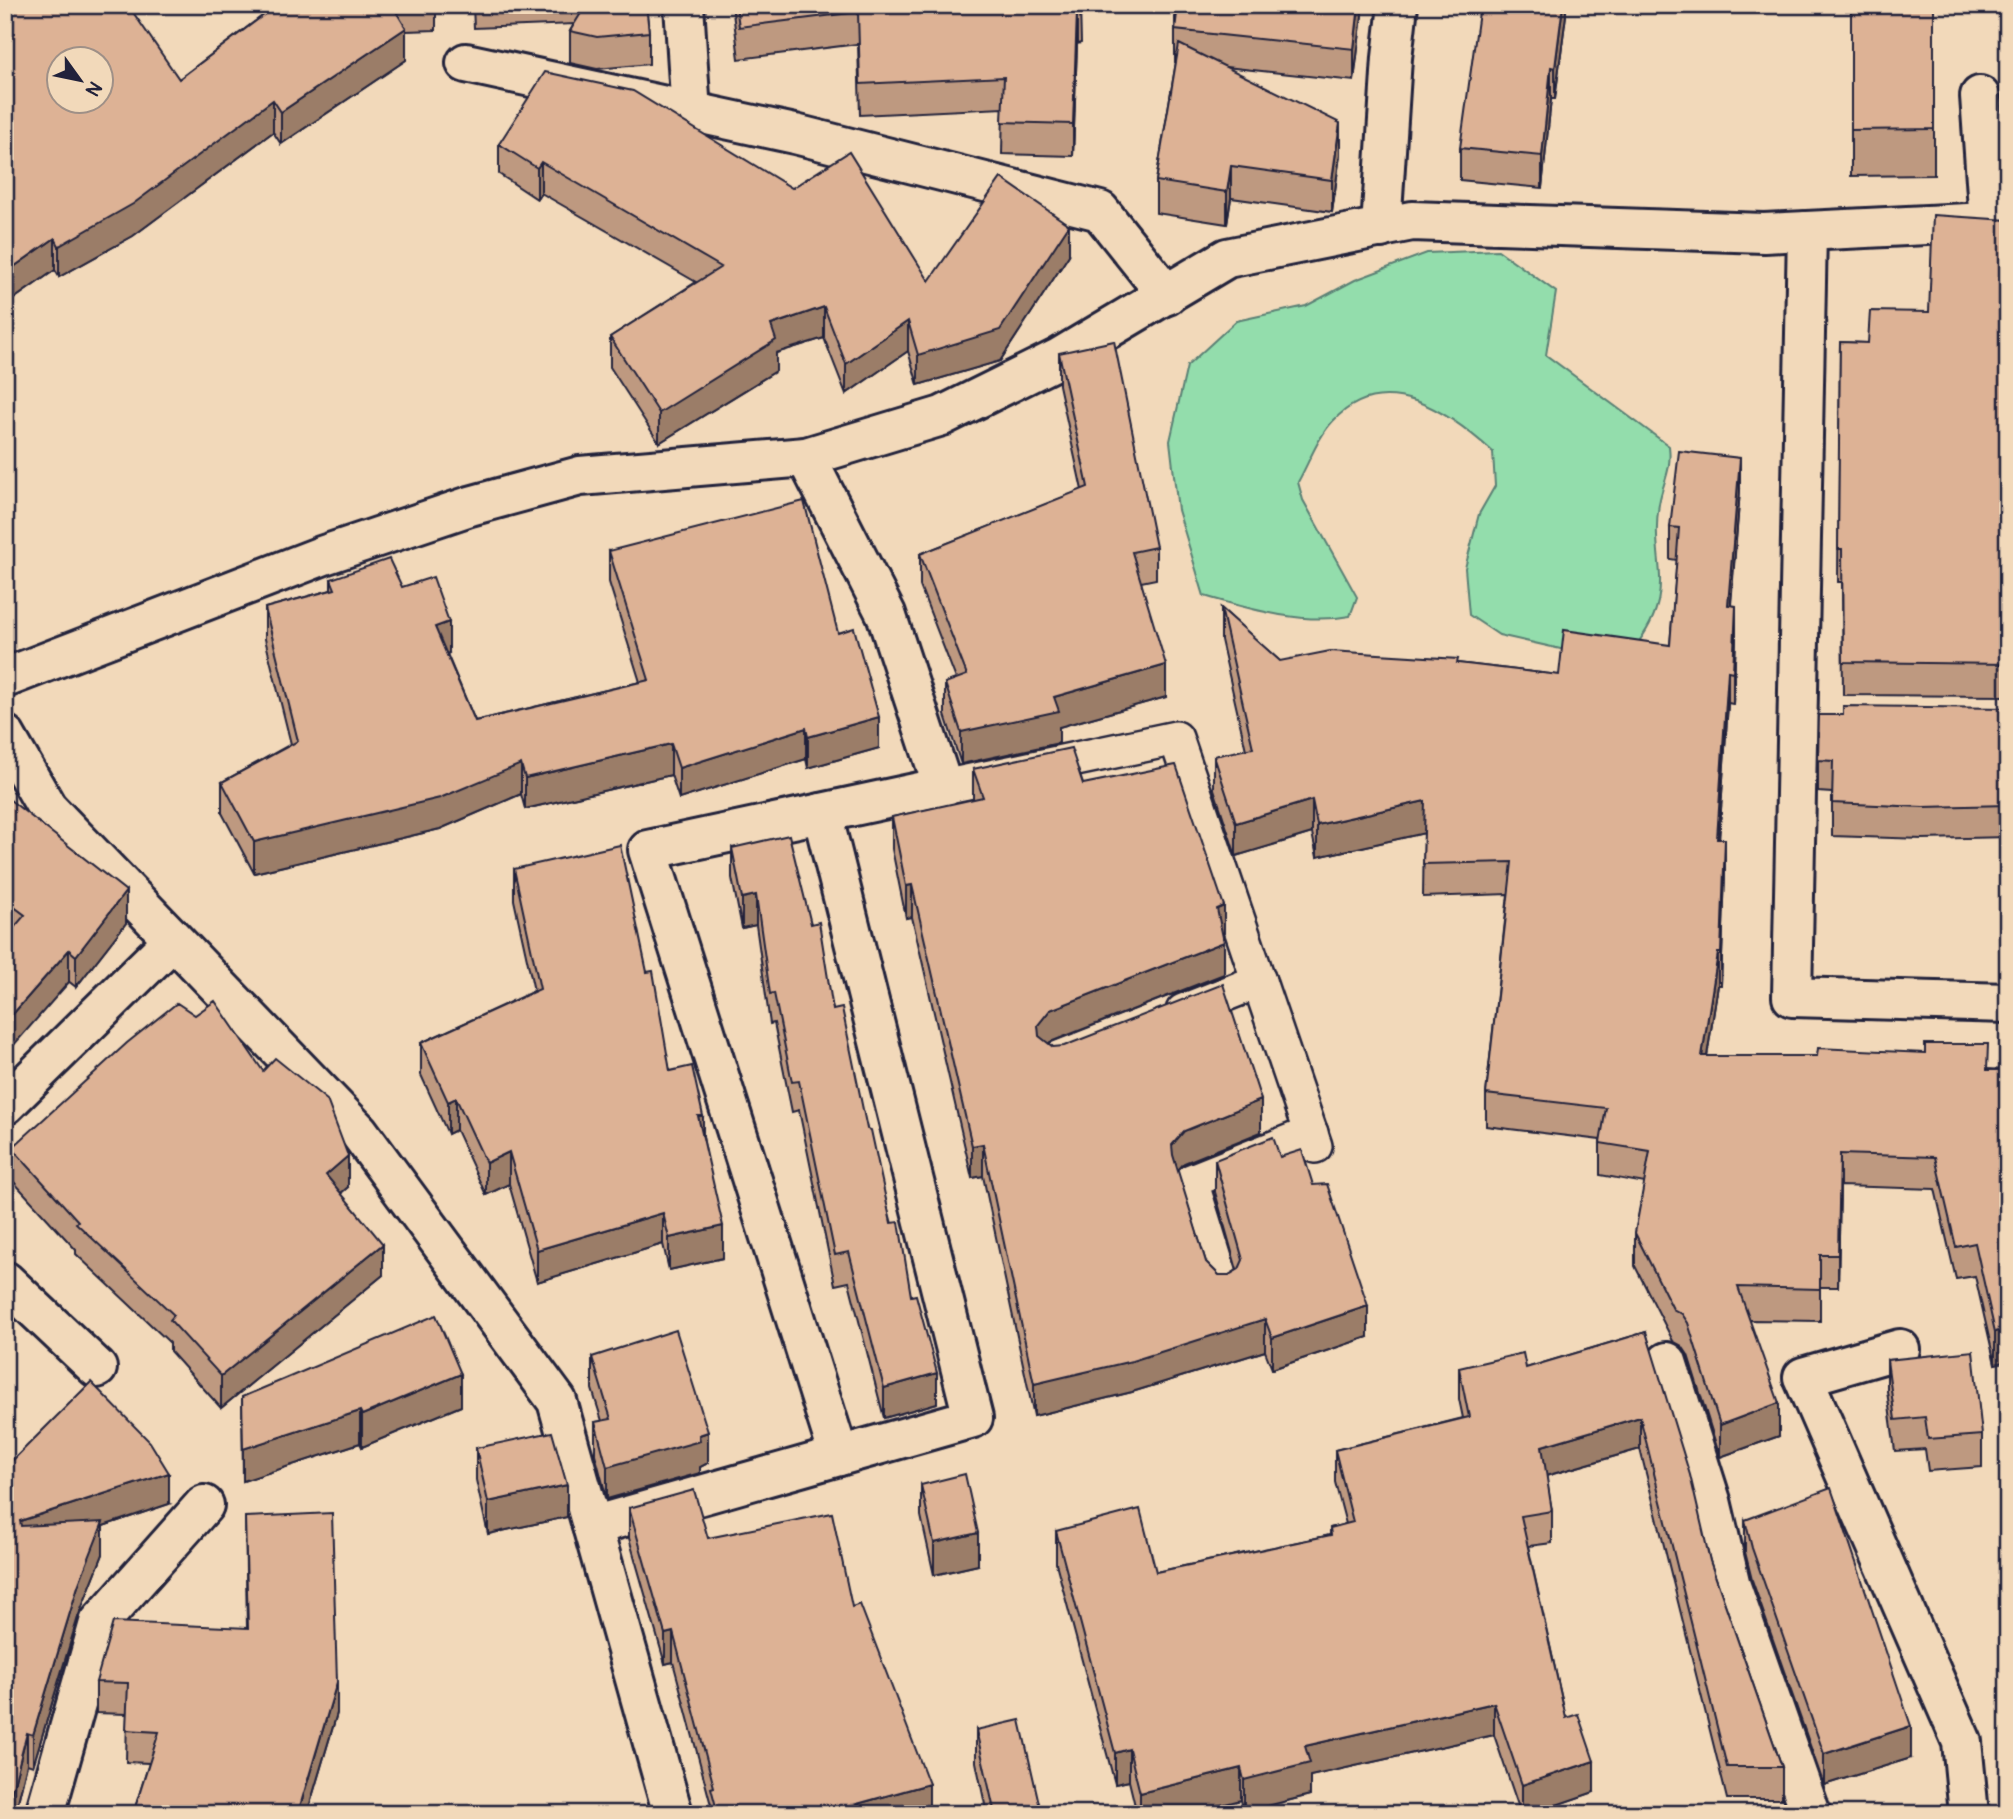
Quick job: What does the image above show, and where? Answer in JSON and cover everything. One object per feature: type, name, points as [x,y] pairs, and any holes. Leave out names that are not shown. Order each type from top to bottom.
[{"type":"street","points":[[684,5],[691,113]]},
{"type":"street","points":[[1381,228],[1398,5]]},
{"type":"street","points":[[466,62],[794,134],[1100,211],[1167,295]]},
{"type":"street","points":[[5,678],[324,555],[482,502],[580,476],[806,457],[942,416],[1059,358],[1227,258],[1412,221],[1764,233],[1998,222],[1980,96]]},
{"type":"street","points":[[1807,231],[1792,997],[2008,1003]]},
{"type":"street","points":[[806,457],[886,614],[943,787],[648,850],[839,1456]]},
{"type":"street","points":[[1797,716],[1837,716]]},
{"type":"street","points":[[5,735],[47,808],[359,1132],[557,1401],[673,1814]]},
{"type":"street","points":[[593,1526],[973,1418],[822,813]]},
{"type":"street","points":[[5,1105],[173,940]]},
{"type":"street","points":[[5,1281],[97,1368]]},
{"type":"street","points":[[1900,1349],[1803,1377],[1962,1742],[1969,1814]]},
{"type":"street","points":[[1667,1362],[1711,1501],[1731,1586],[1811,1814]]},
{"type":"street","points":[[45,1814],[99,1623],[204,1505]]},
{"type":"lane","points":[[943,787],[1176,738],[1313,1140],[1191,1181],[1224,1288]]},
{"type":"lane","points":[[1158,1021],[1259,981]]},
{"type":"green space","points":[[1498,250],[1556,292],[1546,355],[1669,446],[1667,476],[1659,504],[1657,525],[1659,593],[1648,628],[1634,648],[1565,650],[1499,635],[1469,615],[1465,568],[1479,514],[1495,486],[1493,452],[1457,423],[1437,411],[1416,401],[1395,396],[1373,397],[1353,405],[1333,421],[1318,442],[1298,482],[1303,500],[1357,597],[1350,616],[1295,617],[1204,596],[1178,510],[1170,441],[1187,366],[1236,321],[1306,306],[1355,280],[1427,253]]},
{"type":"building","points":[[16,5],[128,5],[179,79],[273,8],[272,5],[392,5],[406,28],[281,112],[273,100],[133,204],[59,246],[55,238],[5,273],[5,13]]},
{"type":"building","points":[[586,5],[646,5],[649,32],[597,37],[570,31]]},
{"type":"building","points":[[736,5],[916,5],[917,11],[1007,5],[1080,5],[1081,12],[1077,12],[1073,124],[1002,122],[1004,77],[860,84],[858,12],[739,27]]},
{"type":"building","points":[[1178,5],[1359,5],[1354,49],[1175,30]]},
{"type":"building","points":[[1480,5],[1563,5],[1555,68],[1551,67],[1542,156],[1460,148]]},
{"type":"building","points":[[1851,5],[1934,5],[1934,129],[1851,130]]},
{"type":"building","points":[[1179,44],[1340,123],[1332,180],[1231,166],[1227,192],[1156,181]]},
{"type":"building","points":[[545,72],[633,91],[792,188],[849,152],[929,281],[1001,178],[1069,225],[1000,330],[918,355],[908,321],[846,364],[824,307],[771,325],[776,340],[659,413],[610,337],[721,267],[541,162],[537,168],[499,144]]},
{"type":"building","points":[[1933,215],[2008,220],[2008,664],[1843,662],[1842,549],[1838,549],[1840,342],[1868,343],[1870,311],[1929,312]]},
{"type":"building","points":[[1114,341],[1156,547],[1132,552],[1166,665],[1054,697],[1059,711],[961,732],[945,683],[967,675],[920,554],[1088,487],[1059,353]]},
{"type":"building","points":[[1679,451],[1740,458],[1728,605],[1736,606],[1733,672],[1728,671],[1717,839],[1725,839],[1721,953],[1718,953],[1702,1056],[1817,1056],[1818,1048],[1925,1053],[1925,1044],[1988,1044],[1987,1070],[2008,1070],[2008,1329],[1995,1332],[1975,1243],[1956,1247],[1935,1157],[1840,1154],[1838,1255],[1820,1255],[1820,1289],[1738,1287],[1779,1403],[1720,1425],[1688,1323],[1682,1314],[1673,1309],[1635,1233],[1650,1151],[1600,1143],[1606,1108],[1486,1094],[1512,862],[1423,864],[1425,801],[1317,825],[1312,800],[1236,823],[1214,756],[1253,748],[1221,608],[1280,661],[1330,651],[1458,659],[1457,663],[1559,675],[1564,630],[1670,645],[1679,528],[1670,527]]},
{"type":"building","points":[[804,501],[838,633],[854,628],[879,717],[808,737],[806,728],[679,768],[671,744],[525,778],[521,764],[440,798],[254,842],[222,782],[298,741],[265,608],[335,589],[331,579],[389,559],[402,587],[433,577],[449,622],[435,627],[475,721],[649,680],[609,551]]},
{"type":"building","points":[[1843,706],[2008,708],[2008,805],[1923,807],[1832,803],[1833,761],[1818,760],[1819,715],[1843,715]]},
{"type":"building","points":[[1071,748],[1083,784],[1176,765],[1224,906],[1217,909],[1224,942],[1050,1010],[1038,1025],[1039,1036],[1053,1047],[1064,1046],[1223,984],[1261,1100],[1184,1131],[1172,1145],[1206,1262],[1219,1275],[1229,1275],[1239,1269],[1243,1260],[1215,1160],[1273,1137],[1280,1157],[1302,1150],[1313,1185],[1327,1184],[1368,1306],[1272,1338],[1265,1319],[1132,1361],[1034,1384],[983,1144],[972,1146],[912,885],[906,886],[892,817],[983,797],[973,769]]},
{"type":"building","points":[[5,796],[126,891],[76,956],[69,950],[5,1023],[5,938],[25,915],[5,900]]},
{"type":"building","points":[[789,835],[811,924],[819,922],[833,1010],[842,1008],[867,1129],[871,1130],[891,1223],[899,1222],[911,1296],[916,1295],[937,1373],[884,1388],[849,1252],[835,1255],[799,1081],[792,1082],[774,993],[770,994],[756,895],[742,898],[732,848]]},
{"type":"building","points":[[620,845],[647,972],[653,971],[670,1071],[692,1066],[703,1116],[698,1116],[723,1226],[669,1238],[663,1213],[537,1250],[509,1152],[486,1163],[456,1098],[448,1102],[421,1043],[540,989],[514,869]]},
{"type":"building","points":[[215,1001],[263,1071],[275,1058],[327,1100],[348,1156],[326,1175],[383,1244],[221,1376],[170,1320],[174,1315],[76,1223],[78,1221],[12,1148],[127,1043],[177,1003],[195,1015]]},
{"type":"building","points":[[436,1315],[461,1374],[362,1415],[360,1411],[243,1449],[242,1397]]},
{"type":"building","points":[[676,1330],[708,1432],[699,1435],[700,1441],[607,1467],[595,1422],[611,1419],[592,1357]]},
{"type":"building","points":[[1646,1332],[1690,1475],[1710,1561],[1782,1767],[1727,1767],[1640,1417],[1542,1446],[1552,1511],[1521,1516],[1566,1718],[1578,1714],[1594,1761],[1522,1785],[1494,1703],[1305,1746],[1310,1763],[1244,1780],[1241,1768],[1140,1793],[1129,1749],[1115,1753],[1056,1531],[1140,1509],[1156,1572],[1331,1535],[1330,1528],[1353,1522],[1335,1450],[1469,1417],[1459,1368],[1523,1353],[1526,1368]]},
{"type":"building","points":[[1973,1351],[1982,1435],[1928,1439],[1925,1417],[1895,1420],[1887,1360]]},
{"type":"building","points":[[91,1382],[150,1442],[169,1473],[20,1521],[21,1526],[103,1522],[78,1586],[33,1735],[27,1733],[5,1814],[5,1468]]},
{"type":"building","points":[[552,1432],[567,1485],[488,1502],[476,1448]]},
{"type":"building","points":[[965,1474],[978,1533],[934,1543],[921,1485]]},
{"type":"building","points":[[1831,1488],[1911,1726],[1824,1754],[1752,1548],[1745,1520]]},
{"type":"building","points":[[694,1490],[708,1538],[832,1513],[852,1607],[860,1604],[929,1784],[821,1814],[718,1814],[711,1788],[714,1787],[673,1632],[665,1634],[629,1508]]},
{"type":"building","points":[[332,1513],[337,1682],[298,1813],[300,1814],[133,1814],[159,1732],[126,1730],[128,1683],[96,1682],[113,1622],[248,1628],[245,1517]]},
{"type":"building","points":[[1020,1720],[1041,1812],[995,1814],[976,1730]]}]
